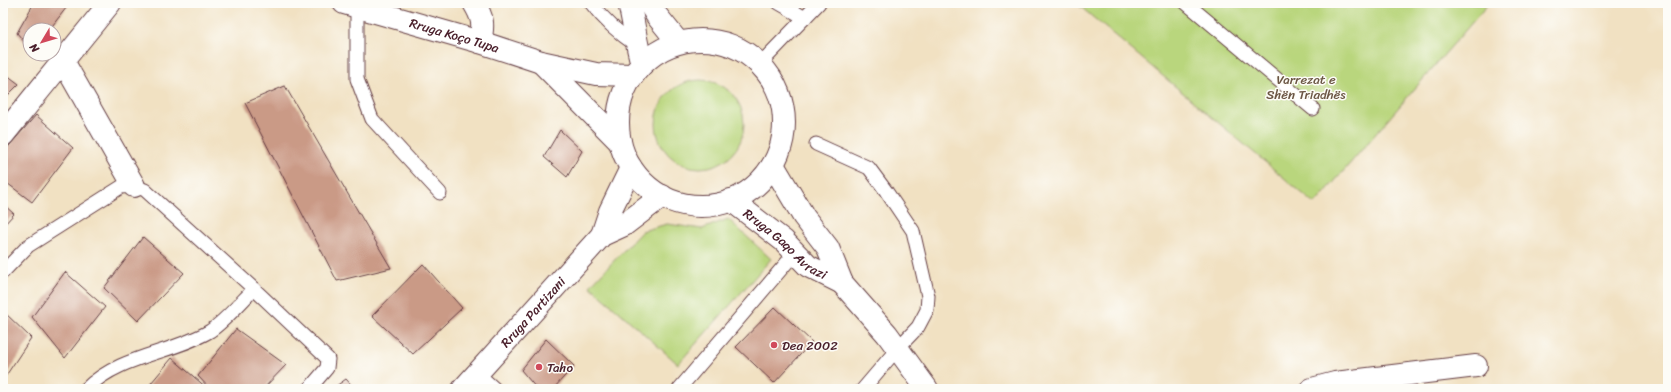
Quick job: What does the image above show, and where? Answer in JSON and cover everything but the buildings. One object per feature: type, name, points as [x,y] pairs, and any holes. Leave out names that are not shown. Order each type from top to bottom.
[{"type":"main road","points":[[3,135],[110,3]]},
{"type":"main road","points":[[474,3],[481,15],[484,27],[480,42]]},
{"type":"main road","points":[[629,3],[635,30],[637,61],[620,100],[618,121],[620,142],[624,156],[631,168],[645,184],[662,196],[675,202],[689,205],[717,204],[731,200],[755,186],[765,176],[773,165],[782,138],[784,124],[780,96],[774,83],[760,64],[746,52],[720,41],[706,39],[678,42],[637,61]]},
{"type":"main road","points":[[649,3],[660,21],[678,42]]},
{"type":"main road","name":"Rruga Koço Tupa","points":[[350,5],[480,42],[541,62],[596,74],[637,61]]},
{"type":"main road","points":[[63,61],[134,186]]},
{"type":"main road","name":"Rruga Koço Tupa","points":[[541,62],[620,142]]},
{"type":"main road","name":"Rruga Gaqo Avrazi","points":[[773,165],[804,217],[828,248],[842,283],[887,334],[927,389]]},
{"type":"main road","name":"Rruga Partizani","points":[[602,235],[610,211],[631,168]]},
{"type":"main road","name":"Rruga Partizani","points":[[463,389],[602,235],[624,225],[662,196]]},
{"type":"main road","name":"Rruga Gaqo Avrazi","points":[[731,200],[784,241],[808,266],[842,283]]},
{"type":"main road","points":[[1312,389],[1335,383],[1476,366]]},
{"type":"lane","points":[[591,3],[618,33],[637,61]]},
{"type":"lane","points":[[779,3],[805,18]]},
{"type":"lane","points":[[760,64],[819,3]]},
{"type":"lane","points":[[1186,3],[1314,109]]},
{"type":"lane","points":[[350,5],[357,79],[372,119],[440,193]]},
{"type":"lane","points":[[816,144],[869,168],[886,191],[912,231],[928,296],[927,310],[918,327],[863,389]]},
{"type":"lane","points":[[3,272],[28,246],[121,187],[134,186],[145,190],[158,200],[328,359],[327,368],[309,389]]},
{"type":"lane","points":[[679,389],[795,253]]},
{"type":"lane","points":[[86,389],[103,374],[119,366],[195,338],[210,330],[254,289]]},
{"type":"lane","points":[[477,373],[495,389]]},
{"type":"green space","name":"Varrezat e Shën Triadhës","points":[[1076,3],[1489,3],[1315,204]]},
{"type":"green space","points":[[700,80],[717,84],[731,93],[740,107],[744,124],[740,141],[731,155],[717,164],[700,168],[683,164],[669,155],[660,141],[656,124],[660,107],[669,93],[683,84]]},
{"type":"green space","points":[[728,219],[771,259],[678,364],[590,286],[642,231],[667,224],[702,229]]},
{"type":"place","name":"Dea 2002","points":[[774,345]]},
{"type":"place","name":"Taho","points":[[539,367]]}]
